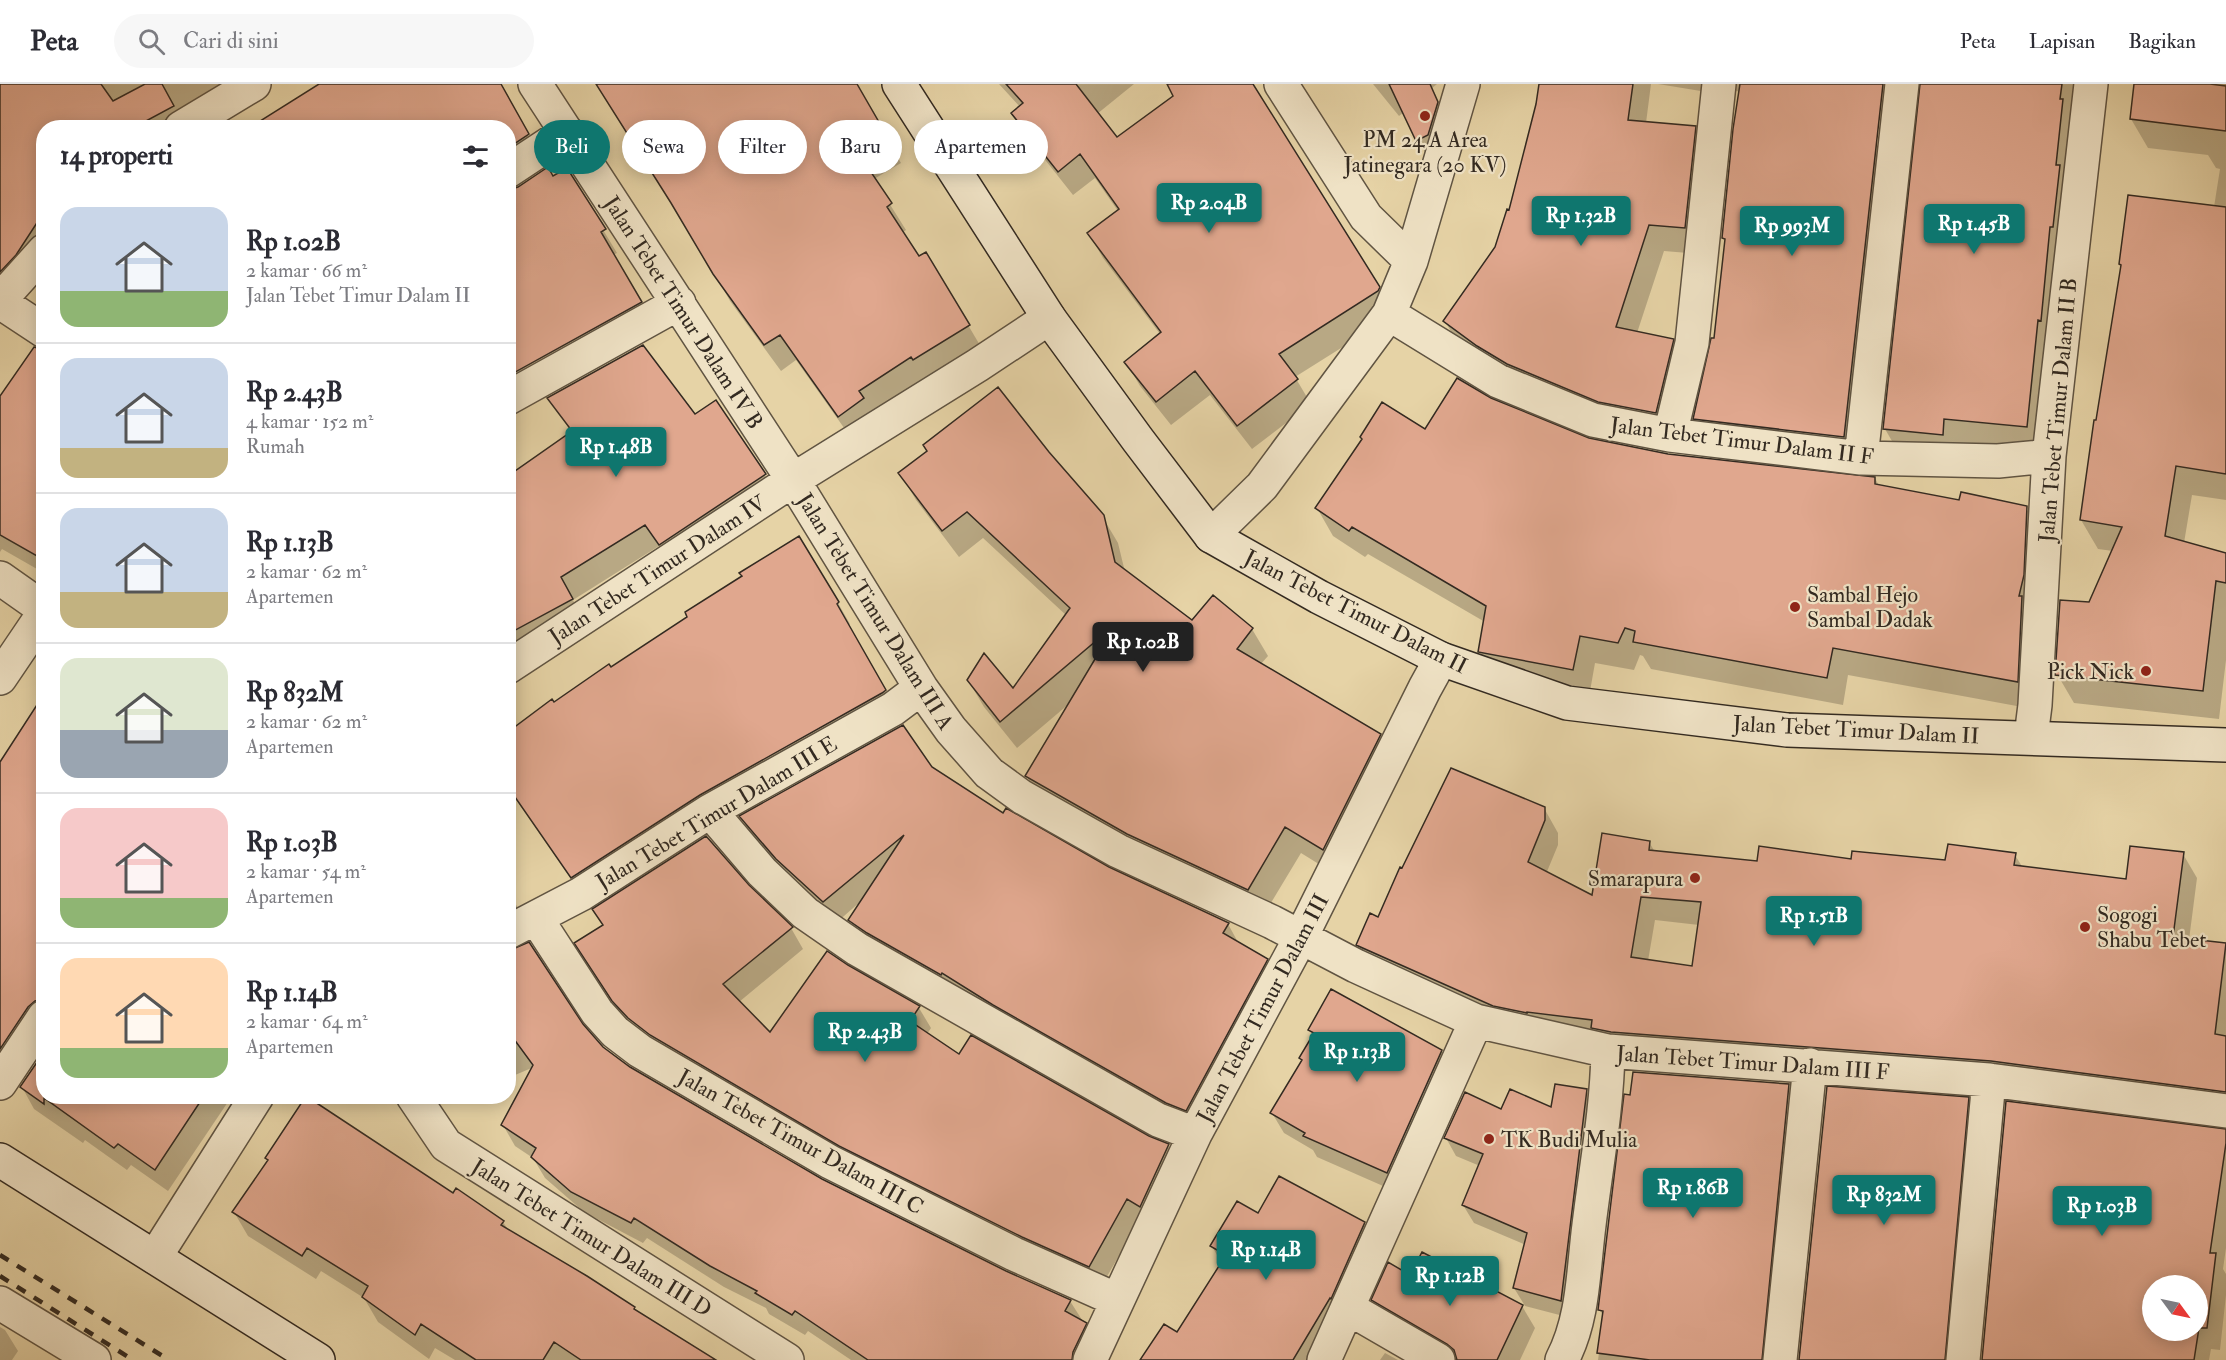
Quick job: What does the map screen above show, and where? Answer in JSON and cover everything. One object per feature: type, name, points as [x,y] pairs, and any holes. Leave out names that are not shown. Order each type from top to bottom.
[{"type":"street","points":[[194,120],[254,84]]},
{"type":"street","name":"Jalan Tebet Timur Dalam IV B","points":[[535,84],[559,120]]},
{"type":"street","name":"Jalan Tebet Timur Dalam II","points":[[899,84],[1050,318],[1211,536],[1319,597],[1441,659],[1567,703],[1787,730],[2226,745]]},
{"type":"street","points":[[1281,84],[1366,217],[1411,261]]},
{"type":"street","points":[[1211,536],[1262,486],[1389,314],[1411,261],[1462,84]]},
{"type":"street","points":[[1670,435],[1692,343],[1719,84]]},
{"type":"street","points":[[1861,458],[1902,84]]},
{"type":"street","name":"Jalan Tebet Timur Dalam II B","points":[[2031,737],[2036,705],[2049,456],[2091,84]]},
{"type":"street","points":[[516,166],[534,154]]},
{"type":"street","name":"Jalan Tebet Timur Dalam IV B","points":[[595,174],[793,480]]},
{"type":"street","points":[[36,259],[0,301],[36,326]]},
{"type":"street","points":[[516,394],[679,303]]},
{"type":"street","name":"Jalan Tebet Timur Dalam II F","points":[[1389,314],[1462,360],[1527,394],[1593,420],[1670,435],[1861,458],[1998,461],[2049,456]]},
{"type":"street","name":"Jalan Tebet Timur Dalam IV","points":[[516,662],[793,480],[978,366],[1050,318]]},
{"type":"street","name":"Jalan Tebet Timur Dalam III A","points":[[793,480],[921,688],[951,730],[989,773],[1022,796],[1118,850],[1301,937]]},
{"type":"street","points":[[0,578],[36,605]]},
{"type":"street","points":[[0,678],[36,623]]},
{"type":"street","name":"Jalan Tebet Timur Dalam III","points":[[1090,1360],[1195,1134],[1301,937],[1441,659]]},
{"type":"street","name":"Jalan Tebet Timur Dalam III E","points":[[522,925],[581,894],[710,811],[893,710],[921,688]]},
{"type":"street","points":[[710,811],[762,872],[805,913],[857,949],[1158,1120],[1195,1134]]},
{"type":"street","name":"Jalan Tebet Timur Dalam III C","points":[[522,925],[615,1032],[640,1051],[830,1162],[1014,1254],[1117,1300]]},
{"type":"street","name":"Jalan Tebet Timur Dalam III F","points":[[1301,937],[1356,966],[1476,1022],[1608,1051],[1989,1080],[2226,1111]]},
{"type":"street","points":[[1324,1360],[1476,1022]]},
{"type":"street","points":[[0,1083],[36,1029]]},
{"type":"street","points":[[1562,1360],[1572,1342],[1581,1299],[1607,1081],[1608,1051]]},
{"type":"street","points":[[1780,1360],[1810,1065]]},
{"type":"street","points":[[1963,1360],[1989,1080]]},
{"type":"street","points":[[155,1257],[252,1104]]},
{"type":"street","name":"Jalan Tebet Timur Dalam III D","points":[[418,1104],[446,1145],[787,1360]]},
{"type":"street","points":[[0,1160],[318,1360]]},
{"type":"street","points":[[0,1303],[94,1360]]},
{"type":"street","points":[[1348,1308],[1438,1360]]},
{"type":"building","points":[[0,84],[101,84],[113,101],[145,84],[162,84],[174,106],[148,120],[36,120],[36,224],[16,255],[0,272]]},
{"type":"building","points":[[319,84],[501,84],[529,134],[516,143],[516,120],[262,120]]},
{"type":"building","points":[[596,84],[857,84],[878,120],[819,120],[819,174],[872,174],[892,203],[887,207],[919,256],[926,252],[970,325],[913,360],[911,357],[859,391],[864,398],[838,417],[780,335],[764,345],[713,274],[653,174],[706,174],[706,120],[622,120],[622,125]]},
{"type":"building","points":[[1006,84],[1076,84],[1117,137],[1173,96],[1167,84],[1253,84],[1380,287],[1378,291],[1279,354],[1298,379],[1237,426],[1195,371],[1156,402],[1124,362],[1161,332],[1087,233],[1119,209],[1080,154],[1058,172],[1048,159],[1048,120],[1017,120],[1011,113],[1023,103]]},
{"type":"building","name":"PM 24 A Area Jatinegara (20 KV)","points":[[1389,84],[1430,84],[1438,102],[1428,135],[1416,141]]},
{"type":"building","points":[[1539,84],[1633,84],[1628,120],[1696,126],[1685,228],[1649,225],[1616,327],[1674,339],[1656,413],[1598,402],[1507,364],[1443,321],[1495,247],[1507,209],[1509,210]]},
{"type":"building","points":[[1740,84],[1883,84],[1844,437],[1693,419],[1711,338],[1714,338],[1725,239],[1722,238],[1733,129]]},
{"type":"building","points":[[1920,84],[2062,84],[2060,99],[2063,99],[2056,165],[2060,165],[2053,227],[2050,227],[2041,321],[2038,320],[2027,427],[1944,419],[1943,435],[1883,429]]},
{"type":"building","points":[[2134,84],[2226,86],[2226,131],[2130,119]]},
{"type":"building","points":[[538,174],[552,174],[553,176],[571,174],[606,229],[601,232],[642,302],[516,372],[516,188]]},
{"type":"building","points":[[2128,195],[2226,207],[2226,474],[2176,466],[2165,536],[2226,553],[2226,583],[2216,581],[2203,691],[2055,675],[2060,600],[2089,602],[2122,527],[2080,520],[2094,420],[2096,420],[2121,265],[2119,264]]},
{"type":"building","points":[[643,345],[695,414],[716,400],[766,474],[659,545],[645,525],[561,577],[573,599],[516,630],[516,470],[572,431],[547,398]]},
{"type":"building","points":[[34,347],[36,348],[36,555],[0,535],[0,396]]},
{"type":"building","points":[[1457,378],[1491,398],[1589,438],[1668,454],[1875,477],[1875,484],[1959,500],[1961,492],[2027,506],[2024,575],[2019,596],[2022,596],[2018,682],[1833,648],[1827,678],[1633,642],[1635,631],[1625,628],[1618,643],[1580,636],[1573,670],[1478,652],[1486,606],[1352,527],[1349,531],[1315,508],[1362,439],[1360,437],[1382,402],[1425,429]]},
{"type":"building","points":[[998,387],[1049,452],[1104,515],[1115,562],[1192,620],[1213,595],[1253,628],[1237,649],[1381,734],[1323,850],[1285,827],[1248,890],[1127,834],[1025,776],[1116,624],[1000,722],[967,680],[984,653],[1013,688],[1070,608],[967,512],[942,531],[898,473],[927,451],[923,445]]},
{"type":"building","points":[[799,536],[839,602],[837,604],[886,690],[700,795],[571,878],[516,799],[516,726],[552,699],[554,702],[609,664],[611,667],[687,617],[685,612],[742,576],[739,573]]},
{"type":"building","points":[[36,706],[36,1001],[28,1007],[0,1049],[0,762]]},
{"type":"building","points":[[903,725],[932,767],[1003,813],[1006,808],[1109,867],[1229,923],[1223,933],[1268,959],[1186,1111],[1166,1103],[848,920],[904,835],[823,902],[776,859],[739,816]]},
{"type":"building","points":[[1451,768],[1545,807],[1545,820],[1528,862],[1592,895],[1602,833],[1650,841],[1649,850],[1757,861],[1759,846],[1851,859],[1852,851],[1945,860],[1948,844],[2016,853],[2014,865],[2126,879],[2130,846],[2184,852],[2173,937],[2226,943],[2215,1034],[2226,1036],[2226,1092],[1991,1061],[1611,1032],[1591,1028],[1592,1020],[1527,1013],[1493,1006],[1356,945],[1370,913],[1378,917],[1400,867],[1402,868]],"holes":[[[1641,897],[1701,902],[1692,966],[1631,957]]]},
{"type":"building","points":[[706,836],[749,885],[793,927],[723,984],[770,1032],[827,951],[920,1006],[910,1021],[959,1054],[971,1035],[1149,1136],[1169,1144],[1140,1207],[1127,1199],[1089,1267],[1022,1237],[839,1146],[650,1035],[628,1018],[612,1001],[574,943],[603,925],[592,909]]},
{"type":"building","points":[[529,942],[583,1024],[603,1047],[630,1067],[822,1179],[1006,1271],[1071,1300],[1065,1311],[1087,1323],[1073,1352],[1072,1360],[868,1360],[795,1311],[792,1315],[755,1293],[757,1291],[710,1266],[634,1218],[631,1223],[571,1192],[531,1157],[536,1148],[501,1125],[512,1104],[516,1104],[516,1097],[533,1065],[516,1042],[516,948]]},
{"type":"building","points":[[1331,989],[1442,1050],[1387,1173],[1303,1136],[1305,1133],[1270,1113],[1302,1060],[1299,1058],[1314,1033],[1308,1030]]},
{"type":"building","points":[[36,1064],[36,1098],[20,1087]]},
{"type":"building","points":[[1633,1072],[1789,1084],[1762,1360],[1650,1360],[1597,1353],[1603,1311],[1598,1310],[1624,1094],[1630,1095]]},
{"type":"building","points":[[1555,1084],[1587,1089],[1561,1301],[1513,1288],[1527,1233],[1462,1205],[1483,1154],[1444,1138],[1465,1092],[1501,1109],[1510,1089],[1551,1107]]},
{"type":"building","points":[[1827,1086],[1969,1097],[1945,1360],[1799,1360]]},
{"type":"building","points":[[2006,1101],[2226,1129],[2210,1253],[2216,1253],[2208,1320],[2208,1275],[2142,1275],[2142,1341],[2197,1341],[2194,1360],[1982,1360]]},
{"type":"building","points":[[52,1104],[199,1104],[155,1170],[118,1144],[114,1148]]},
{"type":"building","points":[[301,1104],[318,1104],[453,1193],[456,1188],[504,1221],[501,1225],[587,1276],[635,1307],[634,1309],[716,1360],[581,1360],[554,1342],[543,1360],[476,1360],[421,1324],[415,1335],[362,1297],[368,1286],[307,1248],[302,1256],[232,1212],[268,1160],[265,1158]]},
{"type":"building","points":[[1279,1176],[1365,1222],[1331,1299],[1293,1360],[1140,1360],[1164,1324],[1177,1332],[1226,1255],[1210,1246],[1237,1201],[1258,1213]]},
{"type":"building","points":[[1422,1252],[1523,1305],[1497,1360],[1457,1360],[1454,1350],[1447,1344],[1371,1300],[1388,1262],[1410,1275]]},
{"type":"railway","points":[[0,1255],[169,1360]]},
{"type":"railway","points":[[0,1276],[133,1360]]},
{"type":"place","name":"PM 24 A Area Jatinegara (20 KV)","points":[[1425,116]]},
{"type":"place","name":"Sambal Hejo Sambal Dadak","points":[[1795,607]]},
{"type":"place","name":"Pick Nick","points":[[2146,671]]},
{"type":"place","name":"Smarapura","points":[[1695,878]]},
{"type":"place","name":"Sogogi Shabu Tebet","points":[[2085,927]]},
{"type":"place","name":"TK Budi Mulia","points":[[1489,1139]]}]
